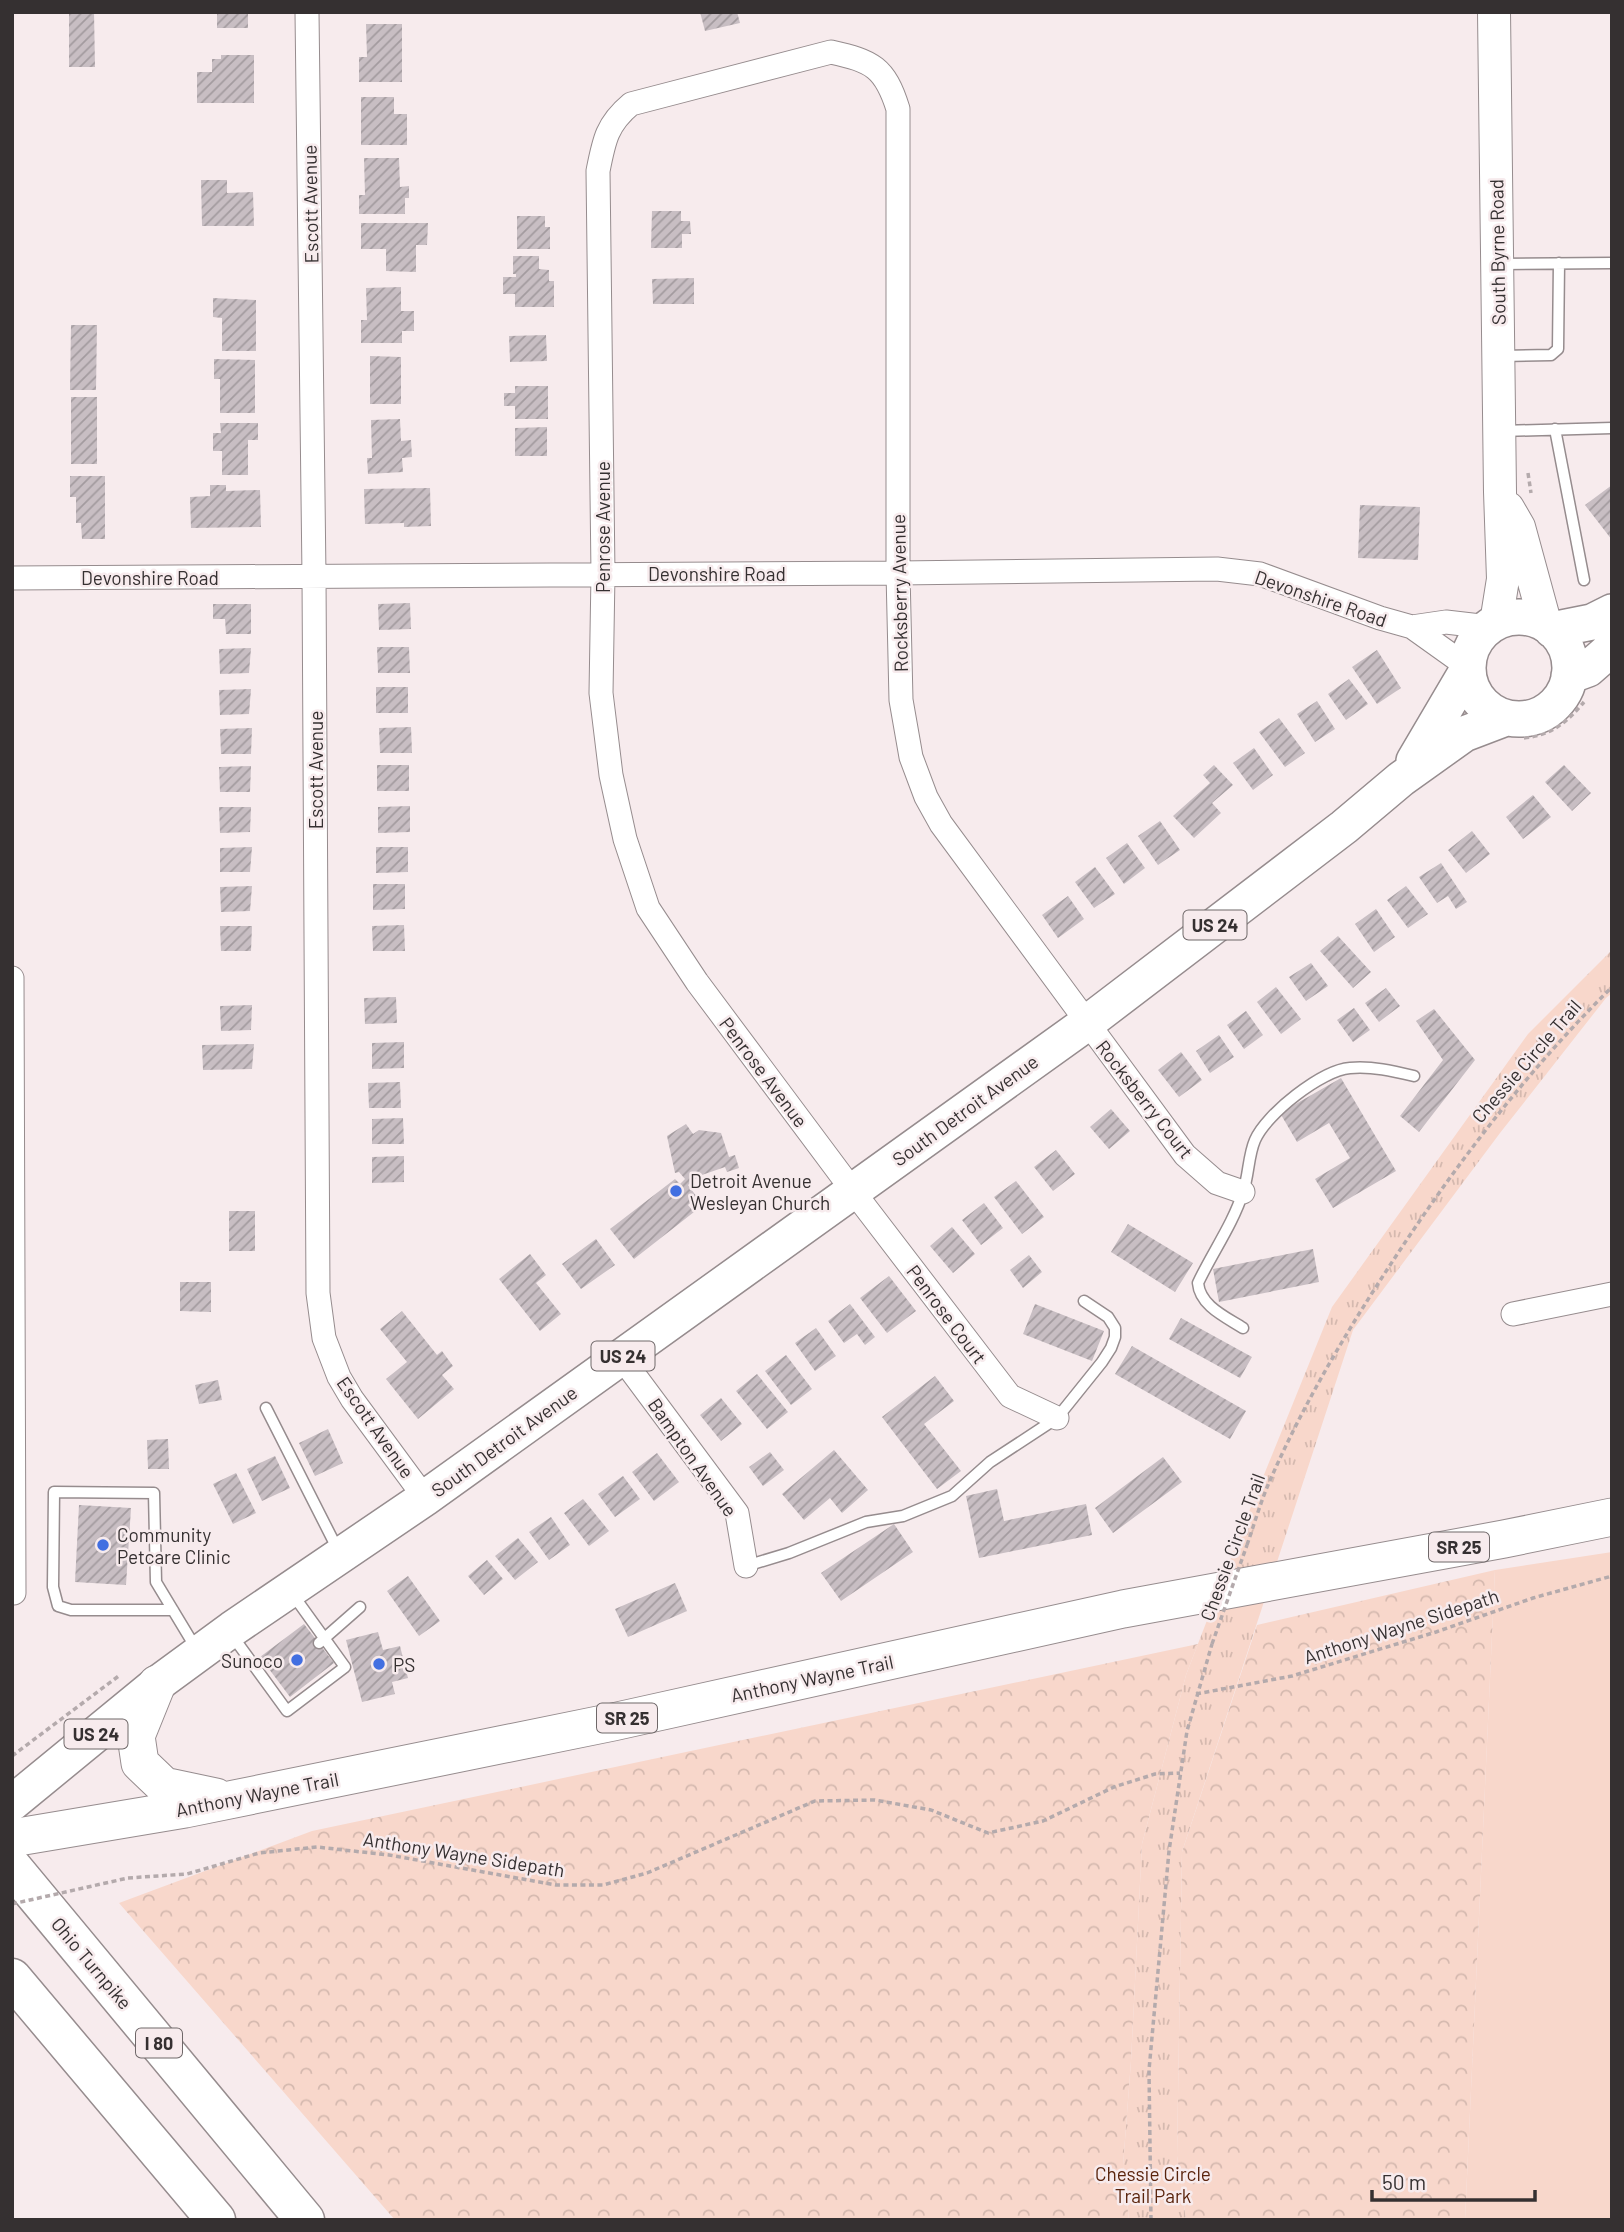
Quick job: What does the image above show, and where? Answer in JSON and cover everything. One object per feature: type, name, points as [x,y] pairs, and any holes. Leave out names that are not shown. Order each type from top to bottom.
[{"type":"highway","name":"Anthony Wayne Trail","points":[[12,1838],[185,1809],[612,1722],[1123,1609],[1612,1517]]},
{"type":"highway","points":[[142,1677],[136,1736],[141,1763],[163,1786],[227,1800]]},
{"type":"highway","name":"Ohio Turnpike","points":[[12,1867],[305,2220]]},
{"type":"highway","points":[[12,1978],[216,2220]]},
{"type":"main road","name":"South Byrne Road","points":[[1492,625],[1503,579],[1494,12]]},
{"type":"main road","name":"South Byrne Road","points":[[1500,492],[1519,527],[1549,628]]},
{"type":"main road","points":[[1549,628],[1592,622],[1612,612]]},
{"type":"main road","points":[[1492,625],[1504,619],[1521,617],[1538,621],[1549,628],[1563,643],[1569,659],[1569,676],[1588,669],[1612,648]]},
{"type":"main road","name":"South Detroit Avenue","points":[[1401,779],[1428,741],[1468,669],[1469,654],[1477,639],[1492,625]]},
{"type":"main road","points":[[1468,669],[1471,687],[1479,701],[1506,718]]},
{"type":"main road","name":"South Detroit Avenue","points":[[24,1793],[142,1677],[199,1654],[425,1498],[1087,1023],[1344,827],[1401,779],[1464,734],[1506,718],[1523,719],[1539,715],[1554,706],[1564,692],[1569,676]]},
{"type":"street","name":"Escott Avenue","points":[[307,12],[314,576],[318,1293],[324,1338],[339,1377],[352,1399],[425,1498]]},
{"type":"street","name":"Penrose Avenue","points":[[853,1191],[697,982],[648,908],[625,839],[611,775],[601,693],[603,574],[598,171],[604,140],[615,117],[631,104],[831,52],[856,57],[878,70],[891,87],[898,109]]},
{"type":"street","name":"Rocksberry Avenue","points":[[898,109],[898,573],[901,700],[911,757],[926,797],[941,824],[1087,1023]]},
{"type":"street","name":"Devonshire Road","points":[[12,578],[1195,569],[1236,571],[1286,583],[1412,627],[1468,669]]},
{"type":"street","name":"Devonshire Road","points":[[1412,627],[1446,622],[1492,625]]},
{"type":"street","points":[[12,978],[14,1593]]},
{"type":"street","name":"Rocksberry Court","points":[[1087,1023],[1185,1155],[1217,1183],[1243,1192]]},
{"type":"street","name":"Penrose Court","points":[[853,1191],[1010,1396],[1057,1418]]},
{"type":"street","points":[[1513,1314],[1612,1294]]},
{"type":"street","name":"Bampton Avenue","points":[[621,1357],[737,1513],[746,1566]]},
{"type":"lane","points":[[1498,356],[1551,355],[1558,349],[1559,263]]},
{"type":"lane","points":[[1497,264],[1612,263]]},
{"type":"lane","points":[[1499,431],[1612,428]]},
{"type":"lane","points":[[1555,429],[1584,580]]},
{"type":"lane","points":[[1243,1328],[1213,1308],[1199,1290],[1198,1283],[1243,1192],[1255,1140],[1265,1124],[1287,1101],[1333,1072],[1349,1068],[1388,1070],[1414,1076]]},
{"type":"lane","points":[[746,1566],[789,1553],[866,1522],[903,1516],[952,1496],[990,1462],[1057,1418],[1102,1362],[1115,1337],[1115,1328],[1108,1317],[1084,1301]]},
{"type":"lane","points":[[266,1408],[340,1555]]},
{"type":"lane","points":[[173,1610],[71,1610],[58,1606],[53,1587],[54,1492],[153,1493],[156,1582],[173,1610],[199,1654]]},
{"type":"lane","points":[[229,1632],[270,1680],[287,1711],[345,1667],[312,1627],[290,1590]]},
{"type":"lane","points":[[322,1641],[360,1607]]},
{"type":"path","name":"Chessie Circle Trail","points":[[1151,2220],[1149,2070],[1168,1865],[1180,1773],[1196,1694],[1268,1487],[1288,1441],[1336,1351],[1379,1280],[1445,1182],[1485,1129],[1538,1067],[1612,987]]},
{"type":"path","name":"Anthony Wayne Sidepath","points":[[1196,1694],[1292,1676],[1436,1632],[1533,1598],[1612,1576]]},
{"type":"path","points":[[12,1756],[142,1677]]},
{"type":"path","name":"Anthony Wayne Sidepath","points":[[12,1904],[128,1878],[187,1874],[259,1853],[317,1847],[388,1855],[556,1885],[603,1885],[647,1873],[815,1801],[875,1800],[931,1810],[988,1833],[1043,1821],[1114,1787],[1135,1780],[1155,1774],[1180,1773]]},
{"type":"green space","name":"Chessie Circle Trail Park","points":[[1612,950],[1612,993],[1500,1133],[1353,1330],[1182,1852],[1177,2156],[1186,2220],[1129,2220],[1123,2166],[1142,1844],[1186,1675],[1332,1307],[1528,1034]]},
{"type":"green space","points":[[1612,1552],[1612,2220],[1465,2220],[1495,1570]]},
{"type":"green space","points":[[1495,1570],[1465,2220],[1186,2220],[1177,2156],[1182,1852],[1257,1625]]},
{"type":"green space","points":[[1198,1644],[1186,1675],[1142,1844],[1123,2166],[1129,2220],[395,2220],[119,1903],[312,1831]]},
{"type":"building","points":[[69,12],[94,12],[95,67],[69,67]]},
{"type":"building","points":[[217,12],[248,12],[248,28],[217,28]]},
{"type":"building","points":[[700,12],[737,12],[740,23],[705,31]]},
{"type":"building","points":[[366,24],[402,24],[402,82],[359,82],[359,57],[367,57]]},
{"type":"building","points":[[221,55],[254,55],[254,103],[197,103],[197,72],[212,72],[212,59],[221,59]]},
{"type":"building","points":[[361,97],[394,97],[394,114],[407,114],[407,145],[361,145]]},
{"type":"building","points":[[364,158],[399,158],[400,187],[409,186],[409,198],[405,198],[405,214],[359,214],[359,195],[365,195]]},
{"type":"building","points":[[201,180],[227,180],[227,193],[253,192],[254,226],[202,226]]},
{"type":"building","points":[[652,211],[681,211],[681,221],[690,221],[691,234],[682,234],[682,248],[651,248]]},
{"type":"building","points":[[517,216],[545,216],[545,227],[550,227],[550,249],[517,249]]},
{"type":"building","points":[[361,223],[428,223],[427,245],[416,245],[416,272],[386,271],[386,249],[361,249]]},
{"type":"building","points":[[513,256],[539,256],[539,269],[549,270],[549,281],[554,281],[554,307],[515,307],[515,294],[503,294],[503,277],[516,277],[516,274],[513,274]]},
{"type":"building","points":[[694,278],[694,304],[653,304],[652,279]]},
{"type":"building","points":[[401,287],[401,311],[414,311],[414,331],[402,331],[402,343],[361,343],[361,320],[367,320],[366,288]]},
{"type":"building","points":[[213,298],[256,300],[256,351],[222,351],[222,318],[213,317]]},
{"type":"building","points":[[71,325],[97,325],[96,390],[70,390]]},
{"type":"building","points":[[546,335],[547,361],[510,362],[509,336]]},
{"type":"building","points":[[370,356],[401,357],[401,404],[370,404]]},
{"type":"building","points":[[214,359],[255,360],[255,413],[220,413],[220,379],[214,379]]},
{"type":"building","points":[[515,386],[548,386],[548,419],[515,419],[515,406],[504,406],[504,393],[515,393]]},
{"type":"building","points":[[71,397],[97,397],[97,464],[71,464]]},
{"type":"building","points":[[400,419],[401,441],[411,440],[412,457],[402,458],[403,472],[368,474],[367,458],[372,458],[371,420]]},
{"type":"building","points":[[220,423],[258,423],[258,440],[248,440],[248,475],[222,475],[222,451],[213,451],[213,433],[221,433]]},
{"type":"building","points":[[547,427],[547,456],[515,456],[515,428]]},
{"type":"building","points":[[70,476],[105,476],[105,539],[82,539],[81,523],[76,523],[76,497],[70,497]]},
{"type":"building","points":[[210,485],[226,485],[226,491],[260,490],[261,527],[191,528],[190,497],[210,496]]},
{"type":"building","points":[[1612,485],[1612,540],[1585,505]]},
{"type":"building","points":[[430,488],[431,526],[404,527],[404,523],[365,524],[364,489]]},
{"type":"building","points":[[1360,505],[1420,507],[1418,560],[1358,558]]},
{"type":"building","points":[[410,603],[411,629],[379,630],[378,604]]},
{"type":"building","points":[[213,604],[251,604],[251,634],[226,634],[225,619],[213,619]]},
{"type":"building","points":[[377,647],[409,647],[410,673],[378,673]]},
{"type":"building","points":[[251,648],[249,673],[220,674],[219,649]]},
{"type":"building","points":[[1377,650],[1401,688],[1377,704],[1352,667]]},
{"type":"building","points":[[1349,679],[1368,704],[1346,720],[1328,694]]},
{"type":"building","points":[[376,687],[408,687],[408,713],[376,713]]},
{"type":"building","points":[[251,689],[249,714],[220,715],[219,690]]},
{"type":"building","points":[[1317,701],[1335,729],[1315,742],[1297,714]]},
{"type":"building","points":[[1279,718],[1305,753],[1285,767],[1259,732]]},
{"type":"building","points":[[411,727],[412,753],[380,753],[379,728]]},
{"type":"building","points":[[252,728],[251,754],[221,754],[220,729]]},
{"type":"building","points":[[1254,748],[1273,775],[1253,790],[1233,763]]},
{"type":"building","points":[[377,765],[409,765],[409,791],[377,791]]},
{"type":"building","points":[[1214,765],[1233,785],[1212,803],[1221,813],[1194,838],[1173,816],[1210,783],[1203,775]]},
{"type":"building","points":[[1564,765],[1591,793],[1572,811],[1545,782]]},
{"type":"building","points":[[251,766],[250,792],[220,792],[219,767]]},
{"type":"building","points":[[1533,795],[1551,817],[1523,839],[1506,817]]},
{"type":"building","points":[[410,806],[410,832],[378,833],[378,807]]},
{"type":"building","points":[[219,807],[251,807],[250,832],[220,833]]},
{"type":"building","points":[[1160,821],[1180,850],[1158,865],[1138,836]]},
{"type":"building","points":[[1472,831],[1490,854],[1466,873],[1448,850]]},
{"type":"building","points":[[1127,843],[1145,868],[1124,884],[1106,858]]},
{"type":"building","points":[[252,847],[250,872],[220,872],[220,848]]},
{"type":"building","points":[[376,847],[408,847],[408,872],[376,873]]},
{"type":"building","points":[[1441,863],[1467,902],[1456,909],[1448,896],[1437,903],[1419,877]]},
{"type":"building","points":[[1095,867],[1115,894],[1094,908],[1075,882]]},
{"type":"building","points":[[373,884],[405,884],[405,909],[373,910]]},
{"type":"building","points":[[252,886],[250,911],[221,912],[220,887]]},
{"type":"building","points":[[1406,886],[1428,914],[1408,928],[1387,900]]},
{"type":"building","points":[[1068,896],[1084,919],[1058,938],[1042,915]]},
{"type":"building","points":[[1376,909],[1395,937],[1374,952],[1355,924]]},
{"type":"building","points":[[404,925],[405,951],[373,951],[372,926]]},
{"type":"building","points":[[220,926],[252,926],[251,951],[221,951]]},
{"type":"building","points":[[1338,936],[1371,972],[1353,988],[1320,951]]},
{"type":"building","points":[[1311,963],[1328,986],[1306,1001],[1289,977]]},
{"type":"building","points":[[1276,987],[1301,1019],[1281,1034],[1257,1002]]},
{"type":"building","points":[[1386,988],[1400,1006],[1379,1022],[1365,1003]]},
{"type":"building","points":[[396,997],[397,1023],[365,1024],[364,998]]},
{"type":"building","points":[[252,1005],[251,1030],[221,1031],[220,1006]]},
{"type":"building","points":[[1354,1008],[1370,1030],[1353,1042],[1337,1020]]},
{"type":"building","points":[[1434,1009],[1475,1060],[1419,1132],[1400,1116],[1443,1060],[1416,1021]]},
{"type":"building","points":[[1246,1011],[1263,1035],[1244,1049],[1227,1025]]},
{"type":"building","points":[[1219,1035],[1234,1057],[1210,1073],[1196,1051]]},
{"type":"building","points":[[404,1042],[404,1068],[372,1069],[372,1043]]},
{"type":"building","points":[[254,1044],[252,1069],[203,1070],[202,1045]]},
{"type":"building","points":[[1181,1052],[1202,1080],[1179,1097],[1158,1070]]},
{"type":"building","points":[[1341,1078],[1396,1171],[1333,1208],[1315,1179],[1350,1158],[1329,1123],[1297,1142],[1280,1113]]},
{"type":"building","points":[[400,1082],[401,1108],[369,1108],[368,1083]]},
{"type":"building","points":[[1111,1109],[1130,1131],[1109,1149],[1090,1127]]},
{"type":"building","points":[[403,1118],[404,1144],[372,1144],[372,1119]]},
{"type":"building","name":"Detroit Avenue Wesleyan Church","points":[[686,1124],[693,1134],[699,1130],[721,1133],[729,1157],[735,1155],[739,1168],[727,1172],[725,1167],[699,1176],[688,1185],[697,1197],[688,1205],[694,1212],[634,1259],[610,1229],[675,1179],[680,1184],[685,1179],[679,1172],[675,1173],[667,1136]]},
{"type":"building","points":[[1056,1150],[1075,1174],[1053,1191],[1034,1167]]},
{"type":"building","points":[[404,1156],[404,1182],[372,1183],[372,1157]]},
{"type":"building","points":[[1016,1181],[1044,1217],[1022,1234],[994,1197]]},
{"type":"building","points":[[984,1203],[1003,1228],[981,1245],[962,1220]]},
{"type":"building","points":[[229,1211],[255,1211],[255,1251],[229,1251]]},
{"type":"building","points":[[1128,1224],[1193,1263],[1175,1292],[1111,1252]]},
{"type":"building","points":[[952,1227],[975,1254],[953,1273],[930,1246]]},
{"type":"building","points":[[596,1239],[615,1265],[581,1289],[562,1264]]},
{"type":"building","points":[[1313,1249],[1319,1282],[1219,1302],[1213,1269]]},
{"type":"building","points":[[530,1254],[546,1275],[536,1283],[561,1314],[540,1331],[499,1279]]},
{"type":"building","points":[[1029,1255],[1042,1272],[1023,1288],[1010,1270]]},
{"type":"building","points":[[889,1276],[916,1311],[887,1333],[860,1298]]},
{"type":"building","points":[[180,1282],[211,1282],[211,1312],[180,1311]]},
{"type":"building","points":[[850,1304],[875,1337],[865,1345],[857,1334],[844,1343],[828,1321]]},
{"type":"building","points":[[1035,1304],[1104,1331],[1092,1361],[1023,1334]]},
{"type":"building","points":[[402,1311],[437,1355],[442,1351],[453,1366],[442,1375],[454,1389],[418,1419],[386,1379],[407,1362],[380,1329]]},
{"type":"building","points":[[1181,1318],[1252,1357],[1240,1378],[1169,1339]]},
{"type":"building","points":[[816,1328],[836,1356],[815,1371],[795,1343]]},
{"type":"building","points":[[1132,1346],[1246,1411],[1230,1439],[1115,1374]]},
{"type":"building","points":[[786,1355],[812,1389],[791,1405],[765,1371]]},
{"type":"building","points":[[757,1374],[788,1412],[767,1429],[736,1391]]},
{"type":"building","points":[[935,1376],[954,1401],[924,1424],[961,1471],[937,1489],[882,1417]]},
{"type":"building","points":[[218,1380],[222,1400],[199,1404],[195,1385]]},
{"type":"building","points":[[721,1398],[742,1424],[721,1441],[700,1415]]},
{"type":"building","points":[[328,1429],[343,1463],[315,1476],[299,1443]]},
{"type":"building","points":[[168,1439],[169,1469],[148,1469],[147,1440]]},
{"type":"building","points":[[834,1450],[868,1490],[842,1513],[830,1498],[804,1520],[782,1494]]},
{"type":"building","points":[[770,1452],[784,1470],[763,1486],[749,1467]]},
{"type":"building","points":[[657,1453],[679,1482],[654,1501],[632,1472]]},
{"type":"building","points":[[275,1456],[290,1488],[262,1501],[247,1469]]},
{"type":"building","points":[[1163,1457],[1182,1482],[1113,1533],[1095,1508]]},
{"type":"building","points":[[236,1473],[256,1513],[233,1524],[213,1484]]},
{"type":"building","points":[[623,1476],[640,1499],[615,1517],[598,1494]]},
{"type":"building","points":[[997,1489],[1004,1521],[1086,1504],[1092,1535],[979,1558],[966,1496]]},
{"type":"building","points":[[583,1499],[609,1531],[589,1546],[564,1513]]},
{"type":"building","name":"Community Petcare Clinic","points":[[79,1505],[131,1508],[126,1585],[75,1582]]},
{"type":"building","points":[[551,1517],[570,1545],[549,1560],[529,1532]]},
{"type":"building","points":[[894,1524],[913,1552],[841,1601],[821,1573]]},
{"type":"building","points":[[518,1538],[538,1562],[515,1580],[495,1556]]},
{"type":"building","points":[[487,1560],[503,1579],[484,1595],[468,1576]]},
{"type":"building","points":[[408,1576],[440,1621],[419,1636],[387,1591]]},
{"type":"building","points":[[675,1583],[687,1611],[628,1637],[615,1609]]},
{"type":"building","name":"Sunoco","points":[[304,1624],[334,1663],[290,1697],[260,1657]]},
{"type":"building","name":"PS","points":[[378,1632],[383,1650],[400,1646],[408,1678],[392,1682],[395,1694],[362,1702],[346,1640]]},
{"type":"place","name":"Detroit Avenue Wesleyan Church","points":[[676,1191]]},
{"type":"place","name":"Community Petcare Clinic","points":[[103,1545]]},
{"type":"place","name":"Sunoco","points":[[297,1660]]},
{"type":"place","name":"PS","points":[[379,1664]]}]
